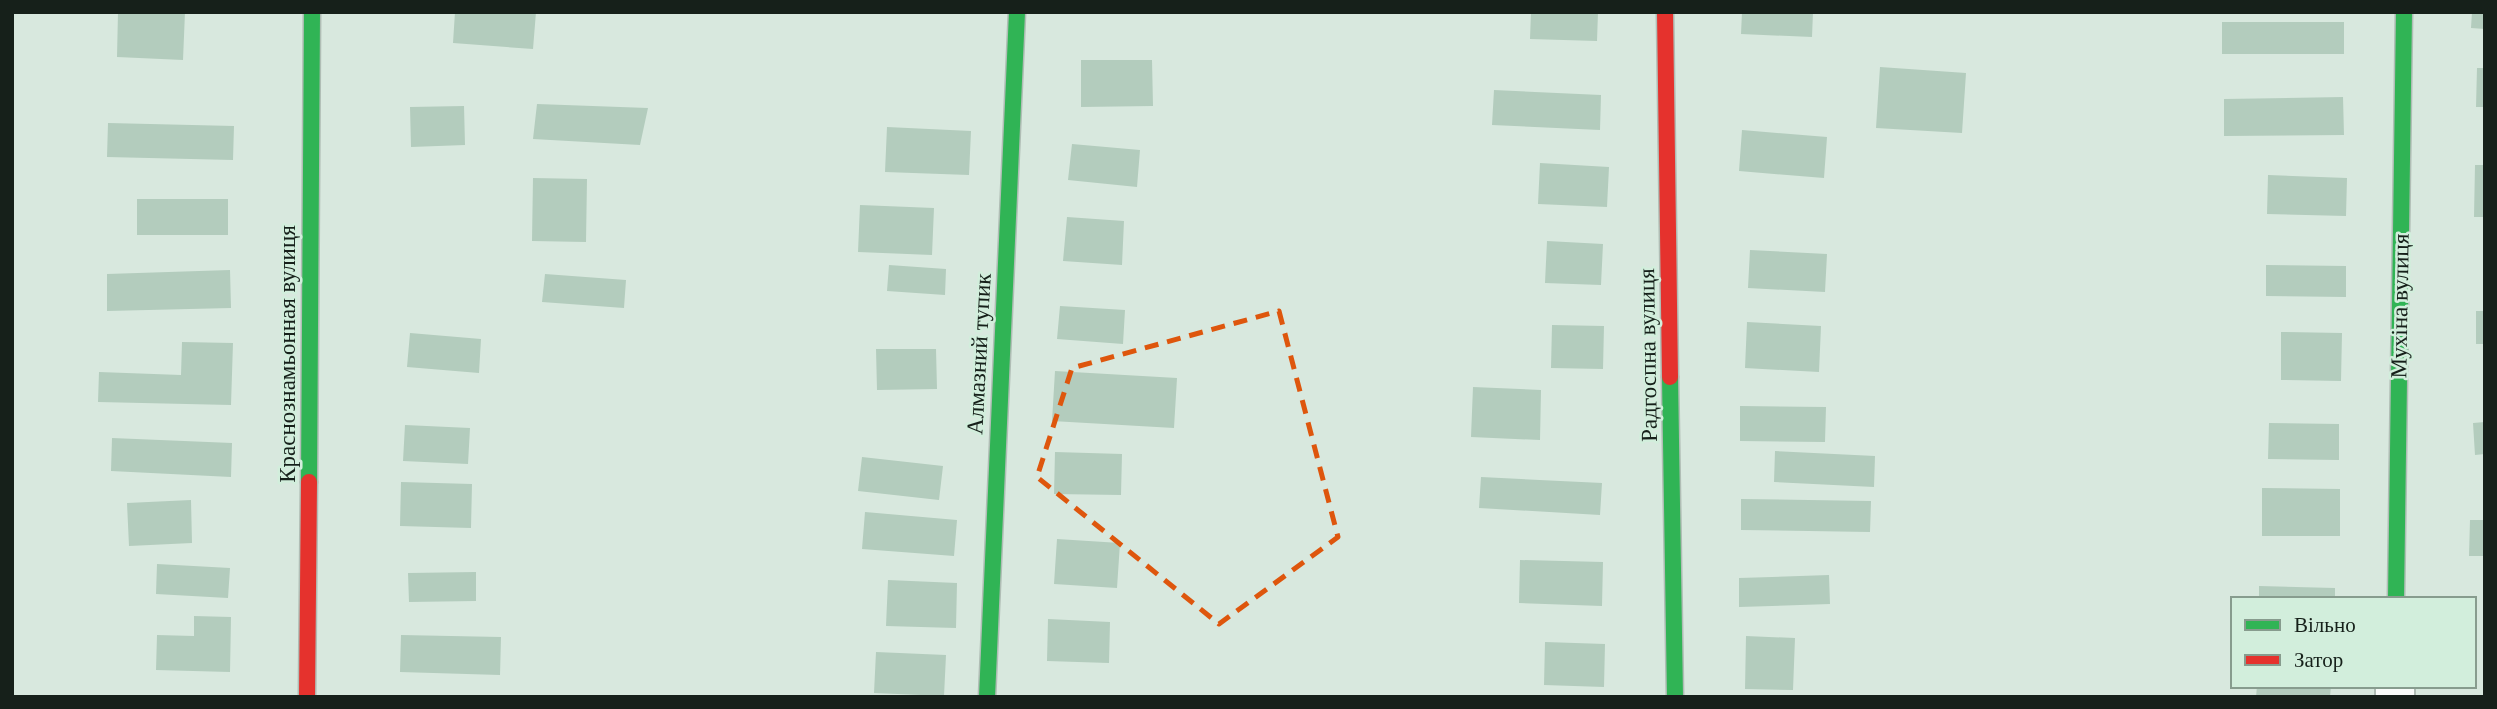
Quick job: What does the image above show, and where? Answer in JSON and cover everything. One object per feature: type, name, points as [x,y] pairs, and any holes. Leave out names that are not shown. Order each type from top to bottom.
[{"type":"street","name":"Краснознамьонная вулиця","points":[[307,697],[312,12]]},
{"type":"street","name":"Алмазний тупик","points":[[987,697],[1017,12]]},
{"type":"street","name":"Радгоспна вулиця","points":[[1665,12],[1675,697]]},
{"type":"street","name":"Мухіна вулиця","points":[[2396,597],[2404,12]]},
{"type":"highlighted area","points":[[1279,311],[1338,537],[1219,624],[1037,477],[1072,368]]},
{"type":"building","points":[[118,12],[185,12],[183,60],[117,57]]},
{"type":"building","points":[[455,12],[536,12],[533,49],[453,43]]},
{"type":"building","points":[[1531,12],[1598,12],[1597,41],[1530,39]]},
{"type":"building","points":[[1742,12],[1813,12],[1812,37],[1741,34]]},
{"type":"building","points":[[2472,12],[2485,12],[2485,29],[2471,28]]},
{"type":"building","points":[[2222,22],[2344,22],[2344,54],[2222,54]]},
{"type":"building","points":[[1081,60],[1152,60],[1153,106],[1081,107]]},
{"type":"building","points":[[1880,67],[1966,73],[1962,133],[1876,128]]},
{"type":"building","points":[[2477,68],[2485,68],[2485,107],[2476,107]]},
{"type":"building","points":[[1494,90],[1601,95],[1600,130],[1492,125]]},
{"type":"building","points":[[2343,97],[2344,135],[2224,136],[2224,99]]},
{"type":"building","points":[[537,104],[648,108],[640,145],[533,139]]},
{"type":"building","points":[[464,106],[465,145],[411,147],[410,107]]},
{"type":"building","points":[[108,123],[234,126],[233,160],[107,157]]},
{"type":"building","points":[[887,127],[971,131],[969,175],[885,172]]},
{"type":"building","points":[[1742,130],[1827,137],[1824,178],[1739,171]]},
{"type":"building","points":[[1072,144],[1140,150],[1137,187],[1068,180]]},
{"type":"building","points":[[1540,163],[1609,167],[1607,207],[1538,204]]},
{"type":"building","points":[[2475,165],[2485,165],[2485,217],[2474,217]]},
{"type":"building","points":[[2268,175],[2347,178],[2346,216],[2267,214]]},
{"type":"building","points":[[533,178],[587,179],[586,242],[532,241]]},
{"type":"building","points":[[137,199],[228,199],[228,235],[137,235]]},
{"type":"building","points":[[860,205],[934,208],[932,255],[858,252]]},
{"type":"building","points":[[1067,217],[1124,221],[1122,265],[1063,261]]},
{"type":"building","points":[[1547,241],[1603,244],[1601,285],[1545,283]]},
{"type":"building","points":[[1750,250],[1827,254],[1825,292],[1748,288]]},
{"type":"building","points":[[889,265],[946,269],[945,295],[887,291]]},
{"type":"building","points":[[2266,265],[2346,266],[2346,297],[2266,296]]},
{"type":"building","points":[[230,270],[231,308],[107,311],[107,274]]},
{"type":"building","points":[[545,274],[626,280],[624,308],[542,302]]},
{"type":"building","points":[[1060,306],[1125,310],[1123,344],[1057,339]]},
{"type":"building","points":[[2476,311],[2485,311],[2485,344],[2476,344]]},
{"type":"building","points":[[1747,322],[1821,326],[1819,372],[1745,368]]},
{"type":"building","points":[[1552,325],[1604,326],[1603,369],[1551,368]]},
{"type":"building","points":[[2281,332],[2342,333],[2341,381],[2281,380]]},
{"type":"building","points":[[410,333],[481,339],[479,373],[407,367]]},
{"type":"building","points":[[182,342],[233,343],[231,405],[98,402],[99,372],[181,375]]},
{"type":"building","points":[[876,349],[936,349],[937,389],[877,390]]},
{"type":"building","points":[[1055,371],[1177,378],[1174,428],[1052,421]]},
{"type":"building","points":[[1473,387],[1541,390],[1540,440],[1471,437]]},
{"type":"building","points":[[1740,406],[1826,407],[1825,442],[1740,441]]},
{"type":"building","points":[[2485,422],[2485,454],[2475,455],[2473,423]]},
{"type":"building","points":[[2269,423],[2339,424],[2339,460],[2268,459]]},
{"type":"building","points":[[405,425],[470,428],[468,464],[403,461]]},
{"type":"building","points":[[112,438],[232,443],[231,477],[111,471]]},
{"type":"building","points":[[1775,451],[1875,456],[1874,487],[1774,482]]},
{"type":"building","points":[[1055,452],[1122,454],[1121,495],[1054,494]]},
{"type":"building","points":[[862,457],[943,466],[939,500],[858,491]]},
{"type":"building","points":[[1481,477],[1602,483],[1600,515],[1479,508]]},
{"type":"building","points":[[401,482],[472,484],[471,528],[400,526]]},
{"type":"building","points":[[2262,488],[2340,489],[2340,536],[2262,536]]},
{"type":"building","points":[[1741,499],[1871,501],[1870,532],[1741,530]]},
{"type":"building","points":[[191,500],[192,543],[129,546],[127,503]]},
{"type":"building","points":[[865,512],[957,520],[954,556],[862,549]]},
{"type":"building","points":[[2470,520],[2485,520],[2485,556],[2469,556]]},
{"type":"building","points":[[1057,539],[1120,543],[1117,588],[1054,584]]},
{"type":"building","points":[[1520,560],[1603,562],[1602,606],[1519,603]]},
{"type":"building","points":[[157,564],[230,568],[228,598],[156,594]]},
{"type":"building","points":[[476,572],[476,601],[409,602],[408,573]]},
{"type":"building","points":[[1829,575],[1830,604],[1739,607],[1739,578]]},
{"type":"building","points":[[888,580],[957,583],[956,628],[886,626]]},
{"type":"building","points":[[2259,586],[2335,588],[2335,597],[2259,597]]},
{"type":"building","points":[[194,616],[231,617],[230,672],[156,670],[157,635],[194,636]]},
{"type":"building","points":[[1048,619],[1110,622],[1109,663],[1047,661]]},
{"type":"building","points":[[401,635],[501,637],[500,675],[400,672]]},
{"type":"building","points":[[1746,636],[1795,638],[1793,690],[1745,689]]},
{"type":"building","points":[[1545,642],[1605,644],[1604,687],[1544,685]]},
{"type":"building","points":[[876,652],[946,655],[944,696],[874,693]]},
{"type":"building","points":[[2257,688],[2331,688],[2330,697],[2256,697]]},
{"type":"traffic: fast","points":[[309,482],[312,12]]},
{"type":"traffic: fast","points":[[987,697],[1017,12]]},
{"type":"traffic: fast","points":[[2396,597],[2404,12]]},
{"type":"traffic: fast","points":[[1670,377],[1675,697]]},
{"type":"traffic: jam","points":[[1665,12],[1670,377]]},
{"type":"traffic: jam","points":[[307,697],[309,482]]}]
